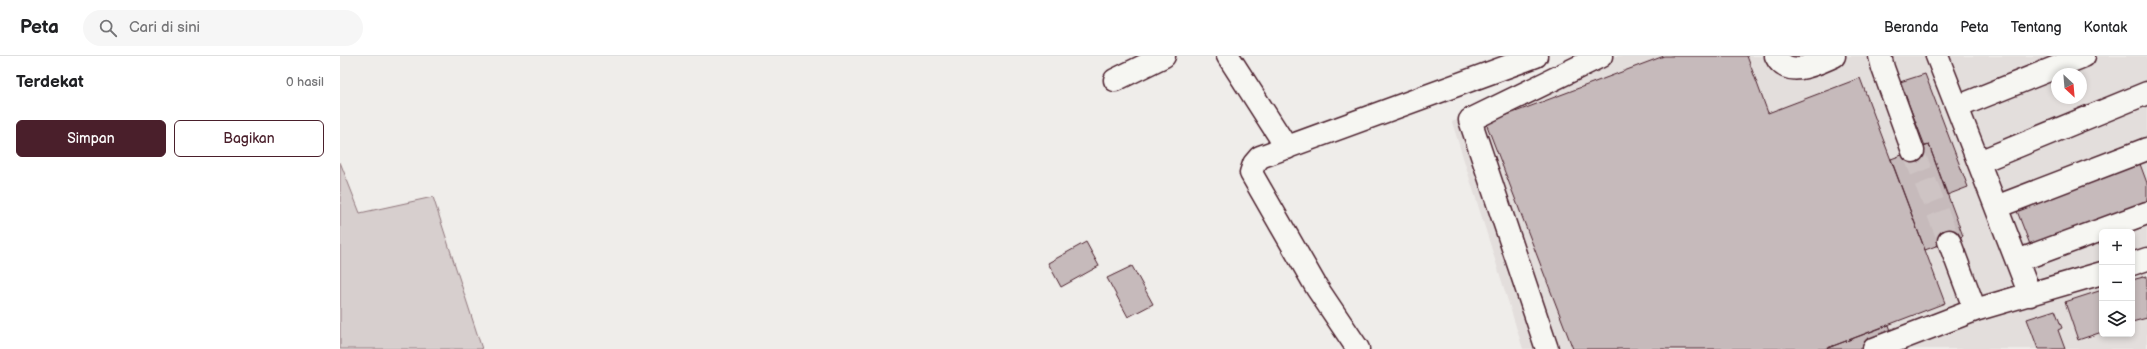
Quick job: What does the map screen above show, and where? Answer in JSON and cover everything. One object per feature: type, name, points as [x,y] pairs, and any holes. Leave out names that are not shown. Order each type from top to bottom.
[{"type":"street","points":[[1115,80],[1164,56]]},
{"type":"street","points":[[1228,56],[1288,148]]},
{"type":"street","points":[[1547,349],[1470,120],[1601,56]]},
{"type":"street","points":[[1776,56],[1778,61],[1792,68],[1808,68],[1834,56]]},
{"type":"street","points":[[1880,56],[1913,151]]},
{"type":"street","points":[[1937,56],[2030,295]]},
{"type":"street","points":[[1957,107],[2084,56]]},
{"type":"street","points":[[1358,349],[1317,288],[1251,173],[1254,164],[1260,157],[1288,148],[1532,57]]},
{"type":"street","points":[[1979,162],[2147,94]]},
{"type":"street","points":[[1996,207],[2147,149]]},
{"type":"street","points":[[2017,261],[2147,213]]},
{"type":"street","points":[[1949,241],[1975,310]]},
{"type":"street","points":[[2135,263],[2147,259]]},
{"type":"street","points":[[1874,349],[1975,310],[2099,274]]},
{"type":"shaded area","points":[[1591,56],[2147,56],[2147,349],[1523,349],[1452,122]]},
{"type":"shaded area","points":[[340,162],[360,213],[433,197],[482,349],[340,349]]},
{"type":"building","points":[[1664,56],[1747,56],[1768,113],[1860,78],[1945,303],[1825,349],[1573,349],[1486,123]]},
{"type":"building","points":[[1925,74],[1968,187],[1947,195],[1929,145],[1925,146],[1900,82]]},
{"type":"building","points":[[1929,145],[1963,236],[1925,250],[1891,159]]},
{"type":"building","points":[[2140,164],[2147,183],[2147,203],[2031,247],[2017,211]]},
{"type":"building","points":[[1086,242],[1099,266],[1061,287],[1048,263]]},
{"type":"building","points":[[1132,266],[1153,304],[1128,317],[1107,278]]},
{"type":"building","points":[[2147,276],[2147,318],[2135,321],[2135,301],[2135,279]]},
{"type":"building","points":[[2099,291],[2099,333],[2078,340],[2065,302]]},
{"type":"building","points":[[2055,310],[2062,328],[2058,330],[2065,349],[2038,349],[2027,319]]},
{"type":"building","points":[[1889,325],[1893,336],[1859,349],[1825,349]]},
{"type":"tunnel","points":[[1913,151],[1949,241]]}]
